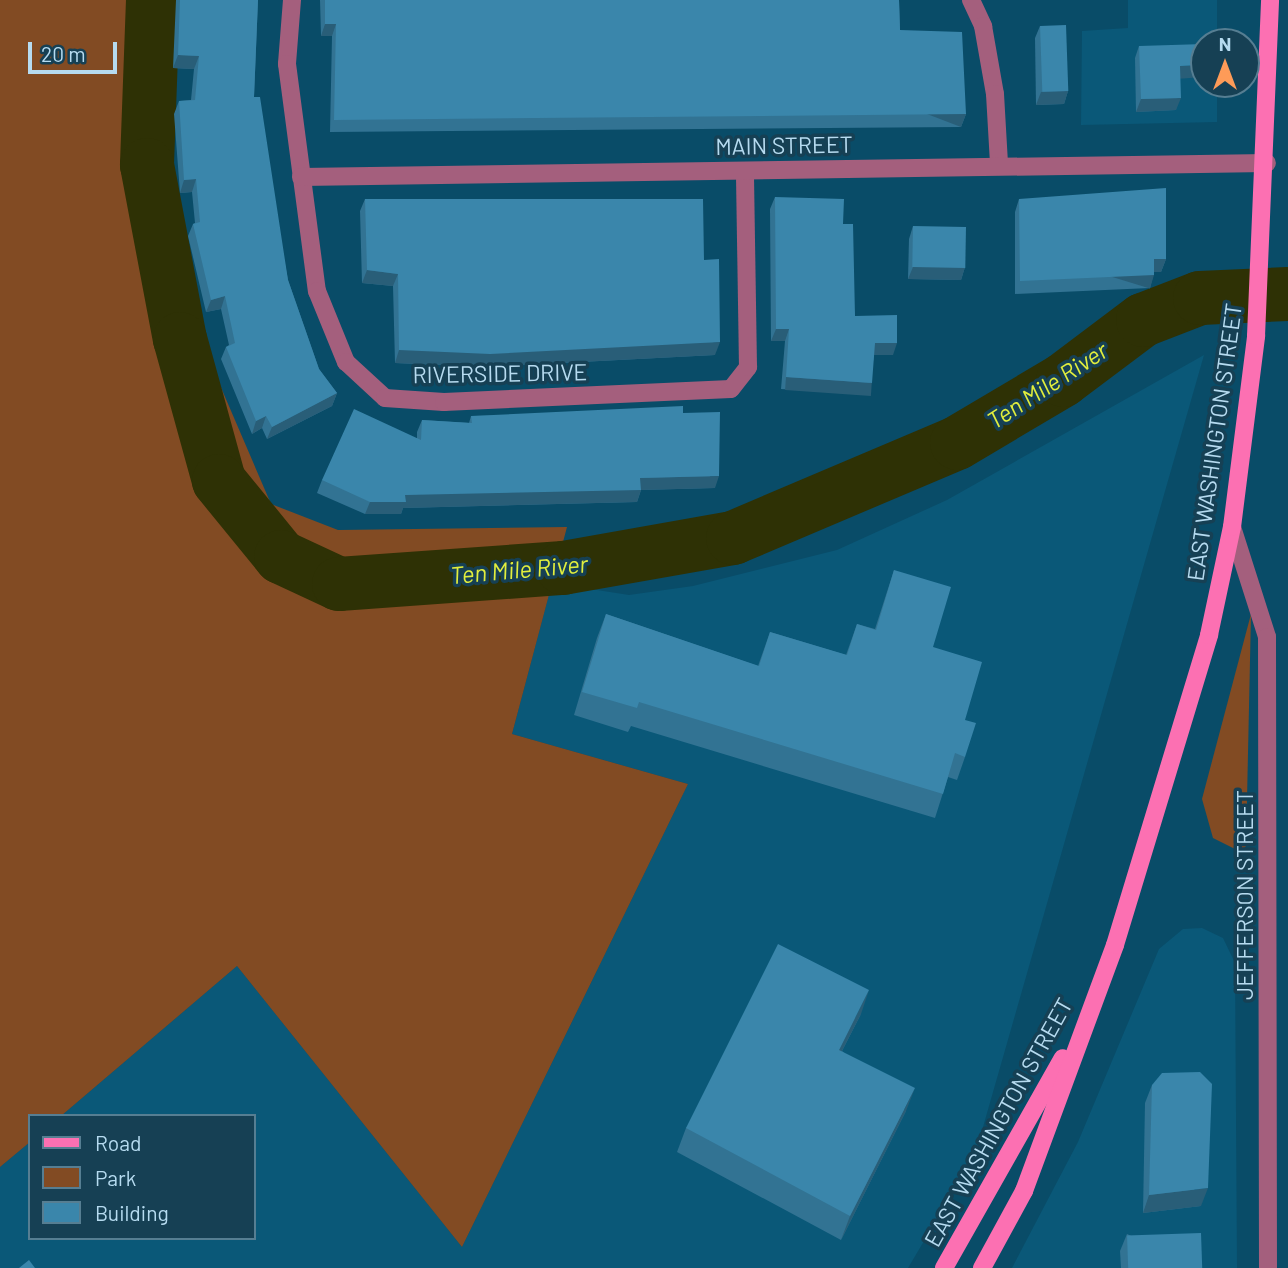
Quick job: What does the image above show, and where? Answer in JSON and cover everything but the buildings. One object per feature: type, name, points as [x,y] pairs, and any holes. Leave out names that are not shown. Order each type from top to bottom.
[{"type":"main road","name":"EAST WASHINGTON STREET","points":[[982,1268],[1024,1191],[1095,999],[1209,635],[1232,527],[1256,336],[1267,163],[1270,0]]},
{"type":"main road","name":"EAST WASHINGTON STREET","points":[[944,1268],[1095,999]]},
{"type":"street","name":"RIVERSIDE DRIVE","points":[[292,0],[287,65],[317,291],[346,362],[385,398],[444,402],[731,389],[748,367],[745,171]]},
{"type":"street","points":[[971,0],[983,26],[993,80],[999,164]]},
{"type":"street","name":"MAIN STREET","points":[[301,177],[745,171],[999,164],[1267,163]]},
{"type":"street","name":"JEFFERSON STREET","points":[[1232,527],[1267,637],[1270,902],[1268,1268]]},
{"type":"shaded area","points":[[1128,0],[1217,0],[1217,28],[1190,28],[1190,98],[1217,98],[1217,122],[1081,125],[1082,31],[1128,28]]},
{"type":"shaded area","points":[[1204,355],[975,1155],[908,1268],[0,1268],[0,1167],[28,1144],[28,1240],[256,1240],[256,1114],[63,1114],[237,966],[462,1247],[688,784],[512,734],[552,583],[629,595],[693,586],[837,550],[947,500]]},
{"type":"shaded area","points":[[1202,928],[1223,938],[1235,963],[1237,1268],[1012,1268],[1078,1142],[1159,949],[1183,929]]},
{"type":"green space","points":[[0,0],[177,0],[160,120],[198,334],[271,504],[338,530],[567,527],[512,734],[688,784],[462,1247],[237,966],[63,1114],[28,1114],[28,1144],[0,1167]]},
{"type":"green space","points":[[1251,614],[1246,846],[1241,852],[1213,838],[1202,799]]},
{"type":"waterway","name":"Ten Mile River","points":[[153,0],[147,165],[180,339],[219,481],[281,557],[339,584],[563,568],[733,538],[957,443],[1063,380],[1143,320],[1200,298],[1288,294]]}]
